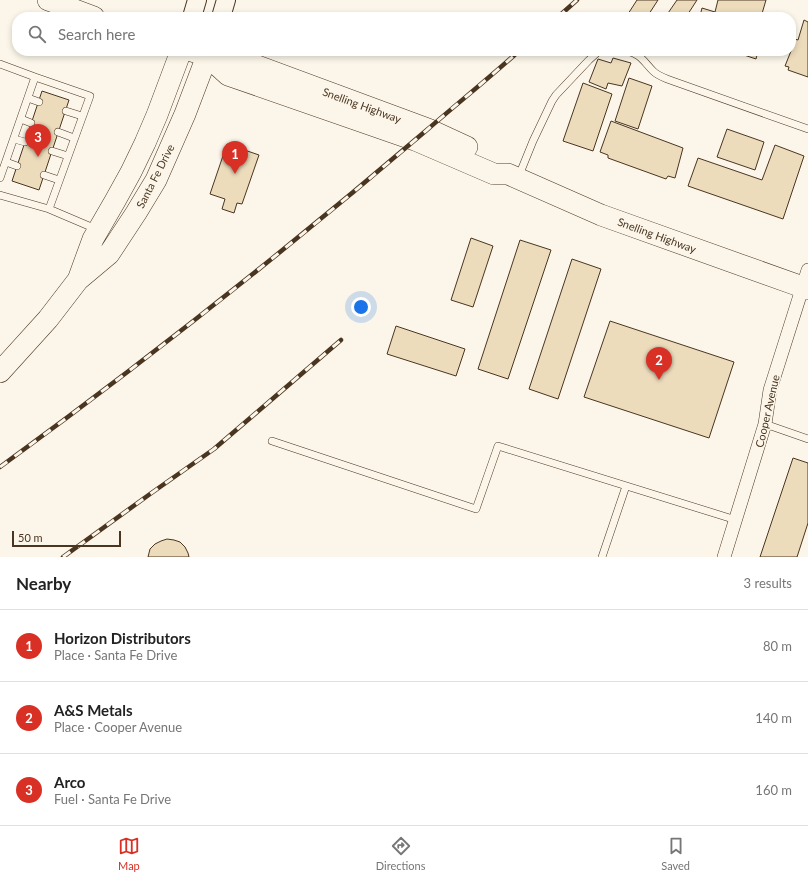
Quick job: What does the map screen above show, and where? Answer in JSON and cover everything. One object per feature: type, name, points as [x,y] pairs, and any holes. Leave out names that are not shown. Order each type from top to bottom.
[{"type":"main road","points":[[48,0],[80,12]]},
{"type":"main road","points":[[193,12],[197,0]]},
{"type":"main road","points":[[222,12],[226,0]]},
{"type":"main road","name":"Santa Fe Drive","points":[[78,280],[93,239],[131,172],[145,143],[179,56]]},
{"type":"main road","name":"Santa Fe Drive","points":[[0,372],[48,319],[78,280],[109,254],[136,213],[152,187],[186,114],[202,56]]},
{"type":"main road","name":"Snelling Highway","points":[[206,56],[228,75],[415,140],[494,174],[513,176],[601,215],[806,282]]},
{"type":"street","name":"Cooper Avenue","points":[[724,557],[765,424],[770,390],[806,282]]},
{"type":"lane","points":[[513,176],[533,141],[556,95],[593,56]]},
{"type":"lane","points":[[640,56],[653,71],[659,76],[668,80],[808,129]]},
{"type":"lane","points":[[0,64],[90,96],[49,209]]},
{"type":"lane","points":[[0,178],[35,77]]},
{"type":"lane","points":[[28,98],[39,102]]},
{"type":"lane","points":[[66,111],[82,116]]},
{"type":"lane","points":[[20,119],[32,123]]},
{"type":"lane","points":[[58,132],[74,138]]},
{"type":"lane","points":[[14,139],[25,142]]},
{"type":"lane","points":[[52,151],[68,156]]},
{"type":"lane","points":[[6,162],[17,166]]},
{"type":"lane","points":[[44,175],[59,180]]},
{"type":"lane","points":[[0,195],[49,209],[98,230]]},
{"type":"lane","points":[[765,424],[808,439]]},
{"type":"lane","points":[[272,441],[476,509],[498,446],[736,520]]},
{"type":"lane","points":[[602,557],[626,486]]},
{"type":"building","points":[[637,0],[658,0],[650,12],[629,12]]},
{"type":"building","points":[[677,0],[697,0],[689,12],[669,12]]},
{"type":"building","points":[[718,0],[766,0],[762,12],[715,12]]},
{"type":"building","points":[[702,8],[715,12],[701,12]]},
{"type":"building","points":[[804,20],[808,22],[808,77],[788,70],[789,67],[785,66],[789,56],[796,56],[796,39],[798,40]]},
{"type":"building","points":[[747,56],[757,56],[756,59]]},
{"type":"building","points":[[613,58],[631,63],[622,86],[608,83],[606,89],[589,82],[598,59],[611,63]]},
{"type":"building","points":[[629,78],[652,86],[638,129],[615,121]]},
{"type":"building","points":[[583,83],[612,94],[593,151],[563,141]]},
{"type":"building","points":[[42,91],[69,100],[39,190],[12,181]]},
{"type":"building","points":[[611,121],[683,148],[675,178],[668,176],[666,179],[608,158],[608,155],[600,152]]},
{"type":"building","points":[[727,129],[764,142],[755,170],[717,157]]},
{"type":"building","points":[[227,144],[259,155],[242,204],[237,203],[234,213],[222,209],[225,199],[210,194]]},
{"type":"building","points":[[775,145],[804,156],[783,219],[688,186],[698,158],[762,180]]},
{"type":"building","points":[[471,238],[493,246],[473,307],[451,300]]},
{"type":"building","points":[[520,240],[551,250],[508,379],[478,369]]},
{"type":"building","points":[[572,259],[601,269],[558,399],[529,389]]},
{"type":"building","points":[[610,321],[734,362],[709,438],[584,397]]},
{"type":"building","points":[[396,326],[465,349],[456,376],[387,354]]},
{"type":"building","points":[[793,458],[808,463],[808,523],[797,557],[760,557]]},
{"type":"building","points":[[167,539],[180,542],[185,547],[189,557],[148,557],[150,549],[155,544]]},
{"type":"railway","points":[[564,12],[577,0]]},
{"type":"railway","points":[[0,467],[164,344],[271,260],[324,217],[513,56]]},
{"type":"railway","points":[[63,557],[214,449],[341,340]]},
{"type":"place","name":"Arco","points":[[38,157]]},
{"type":"place","name":"Horizon Distributors","points":[[235,174]]},
{"type":"place","name":"A&S Metals","points":[[659,380]]}]
